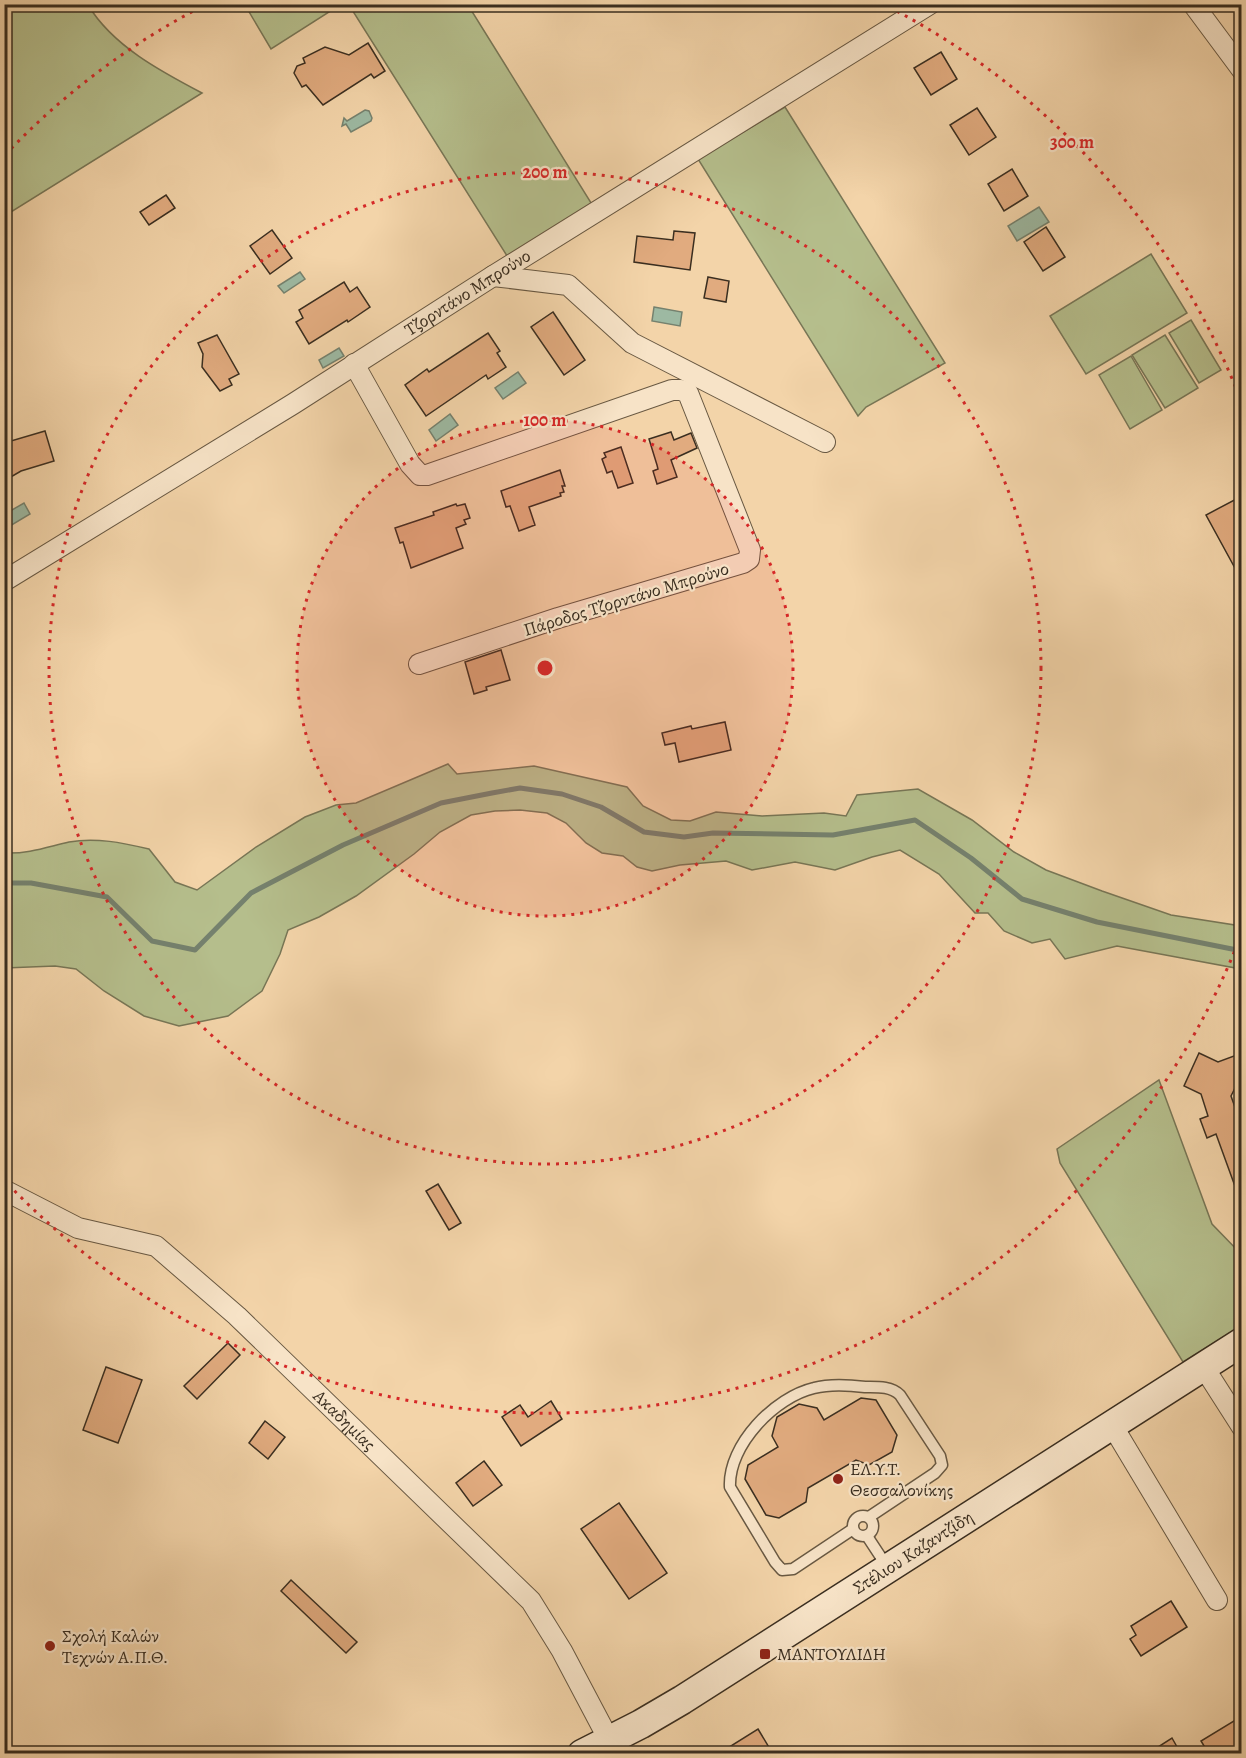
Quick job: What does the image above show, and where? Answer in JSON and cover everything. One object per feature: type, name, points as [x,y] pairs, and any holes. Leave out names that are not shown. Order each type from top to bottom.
[{"type":"main road","name":"Στέλιου Καζαντζίδη","points":[[582,1754],[612,1747],[1242,1342]]},
{"type":"street","name":"Τζορντάνο Μπρούνο","points":[[4,581],[264,422],[493,276],[930,4]]},
{"type":"street","points":[[1193,4],[1242,70]]},
{"type":"street","points":[[493,276],[568,285],[632,343],[825,442]]},
{"type":"street","name":"Πάροδος Τζορντάνο Μπρούνο","points":[[354,364],[414,470],[420,475],[427,475],[672,390],[685,391],[688,393],[750,550],[749,559],[743,563],[558,618],[419,664]]},
{"type":"street","name":"Ακαδημίας","points":[[4,1190],[78,1228],[156,1246],[237,1316],[531,1601],[562,1651],[612,1747]]},
{"type":"street","points":[[1203,1366],[1242,1427]]},
{"type":"street","points":[[1112,1425],[1217,1600]]},
{"type":"lane","points":[[853,1529],[793,1569],[782,1570],[774,1562],[730,1487],[729,1479],[740,1447],[751,1431],[775,1408],[799,1393],[814,1388],[855,1386],[884,1388],[900,1395],[940,1456],[942,1465],[935,1473],[869,1517],[857,1518],[852,1525],[859,1536],[867,1536],[873,1529],[869,1517]]},
{"type":"lane","points":[[867,1536],[889,1568]]},
{"type":"shaded area","points":[[5,4],[88,5],[98,20],[124,45],[170,76],[202,93],[11,212],[4,201]]},
{"type":"shaded area","points":[[245,5],[340,5],[271,49]]},
{"type":"shaded area","points":[[349,5],[468,5],[593,206],[509,259]]},
{"type":"shaded area","points":[[785,107],[945,363],[866,407],[858,416],[698,159]]},
{"type":"shaded area","points":[[365,110],[369,111],[371,121],[351,132],[346,124],[342,126],[344,118],[347,121]]},
{"type":"shaded area","points":[[1039,207],[1049,222],[1017,241],[1008,226]]},
{"type":"shaded area","points":[[1151,254],[1187,313],[1086,374],[1050,316]]},
{"type":"shaded area","points":[[300,272],[305,279],[284,293],[278,286]]},
{"type":"shaded area","points":[[654,307],[682,312],[680,326],[652,321]]},
{"type":"shaded area","points":[[1191,320],[1221,370],[1199,383],[1169,333]]},
{"type":"shaded area","points":[[1165,335],[1198,388],[1165,408],[1132,355]]},
{"type":"shaded area","points":[[339,348],[344,356],[323,368],[319,360]]},
{"type":"shaded area","points":[[1131,356],[1162,410],[1130,429],[1099,375]]},
{"type":"shaded area","points":[[518,372],[526,383],[503,399],[495,388]]},
{"type":"shaded area","points":[[450,414],[458,425],[436,441],[429,430]]},
{"type":"shaded area","points":[[24,503],[30,514],[5,529],[5,514]]},
{"type":"shaded area","points":[[448,764],[457,774],[534,766],[627,787],[643,806],[671,820],[690,821],[716,812],[762,816],[824,813],[846,816],[857,795],[918,789],[972,820],[1014,852],[1046,870],[1171,915],[1241,926],[1241,969],[1117,946],[1065,959],[1050,939],[1032,943],[1004,931],[988,913],[975,913],[939,874],[900,850],[835,870],[795,862],[752,870],[726,861],[680,865],[652,871],[637,867],[623,856],[602,853],[586,843],[566,823],[547,813],[520,810],[471,815],[440,832],[356,896],[319,917],[288,930],[280,954],[262,991],[228,1016],[179,1026],[144,1016],[104,991],[76,969],[55,966],[5,968],[5,853],[30,851],[69,842],[109,841],[149,849],[175,882],[197,890],[256,847],[305,817],[336,805],[356,803]]},
{"type":"shaded area","points":[[1159,1080],[1212,1224],[1241,1254],[1241,1326],[1183,1362],[1060,1163],[1057,1149]]},
{"type":"building","points":[[368,43],[385,71],[374,78],[371,74],[323,105],[306,85],[302,87],[294,73],[297,66],[305,63],[303,58],[325,47],[349,55]]},
{"type":"building","points":[[941,52],[957,79],[931,95],[914,68]]},
{"type":"building","points":[[977,108],[996,137],[969,155],[950,125]]},
{"type":"building","points":[[1012,169],[1028,196],[1004,211],[988,184]]},
{"type":"building","points":[[166,195],[175,208],[149,225],[140,212]]},
{"type":"building","points":[[1046,227],[1065,257],[1043,271],[1024,242]]},
{"type":"building","points":[[272,230],[292,258],[270,274],[250,246]]},
{"type":"building","points":[[674,231],[695,233],[690,270],[634,262],[637,236],[673,240]]},
{"type":"building","points":[[708,277],[729,281],[726,302],[704,298]]},
{"type":"building","points":[[344,282],[350,292],[357,287],[370,307],[309,344],[296,322],[303,318],[299,310]]},
{"type":"building","points":[[553,312],[585,360],[564,375],[531,327]]},
{"type":"building","points":[[488,333],[500,351],[497,353],[506,367],[488,379],[486,375],[426,416],[405,385],[427,369],[429,372]]},
{"type":"building","points":[[217,335],[239,374],[229,379],[232,385],[220,391],[202,367],[203,354],[198,343]]},
{"type":"building","points":[[45,431],[54,461],[21,471],[4,481],[4,443]]},
{"type":"building","points":[[671,432],[674,440],[691,433],[697,448],[671,460],[677,477],[657,484],[653,471],[658,469],[649,439]]},
{"type":"building","points":[[621,447],[633,483],[618,488],[612,471],[607,473],[602,459],[606,457],[604,453]]},
{"type":"building","points":[[560,470],[565,486],[562,486],[564,492],[560,493],[561,496],[529,507],[535,525],[519,531],[510,506],[506,507],[501,491]]},
{"type":"building","points":[[1242,496],[1242,581],[1206,515]]},
{"type":"building","points":[[456,504],[457,506],[465,504],[470,518],[464,520],[466,524],[456,528],[463,548],[411,568],[403,542],[400,543],[395,528],[434,515],[433,512]]},
{"type":"building","points":[[501,650],[510,680],[486,687],[487,690],[474,694],[465,662]]},
{"type":"building","points":[[725,722],[731,750],[679,762],[675,743],[665,745],[662,733],[691,726],[692,729]]},
{"type":"building","points":[[1199,1053],[1218,1062],[1242,1053],[1242,1084],[1236,1086],[1231,1096],[1242,1127],[1242,1200],[1240,1200],[1216,1134],[1207,1138],[1200,1119],[1208,1116],[1201,1094],[1184,1086]]},
{"type":"building","points":[[438,1184],[461,1223],[449,1230],[426,1191]]},
{"type":"building","points":[[228,1343],[240,1355],[197,1399],[184,1386]]},
{"type":"building","points":[[106,1367],[142,1380],[118,1443],[83,1430]]},
{"type":"building","points":[[861,1398],[876,1400],[897,1435],[892,1452],[869,1465],[856,1460],[808,1488],[806,1502],[779,1518],[766,1515],[745,1479],[748,1465],[778,1447],[772,1436],[777,1417],[799,1404],[817,1408],[824,1420]]},
{"type":"building","points":[[551,1401],[562,1419],[521,1446],[502,1417],[520,1405],[528,1417]]},
{"type":"building","points":[[265,1421],[285,1437],[268,1459],[249,1443]]},
{"type":"building","points":[[484,1461],[502,1485],[473,1506],[456,1483]]},
{"type":"building","points":[[619,1503],[667,1573],[629,1599],[581,1529]]},
{"type":"building","points":[[291,1580],[357,1642],[346,1653],[281,1591]]},
{"type":"building","points":[[1171,1601],[1187,1627],[1141,1656],[1130,1639],[1136,1635],[1131,1626]]},
{"type":"building","points":[[1242,1716],[1242,1754],[1209,1754],[1201,1741]]},
{"type":"building","points":[[758,1729],[773,1754],[718,1754]]},
{"type":"building","points":[[1172,1738],[1181,1754],[1147,1754]]},
{"type":"waterway","points":[[4,883],[31,883],[107,897],[152,941],[195,950],[251,893],[343,845],[441,803],[520,788],[562,794],[601,807],[644,832],[684,837],[713,833],[833,835],[915,820],[971,858],[1022,899],[1097,922],[1242,951]]},
{"type":"place","name":"ΕΛ.Υ.Τ. Θεσσαλονίκης","points":[[838,1479]]},
{"type":"place","name":"Σχολή Καλών Τεχνών Α.Π.Θ.","points":[[50,1646]]},
{"type":"place","name":"ΜΑΝΤΟΥΛΙΔΗ","points":[[765,1654]]}]
